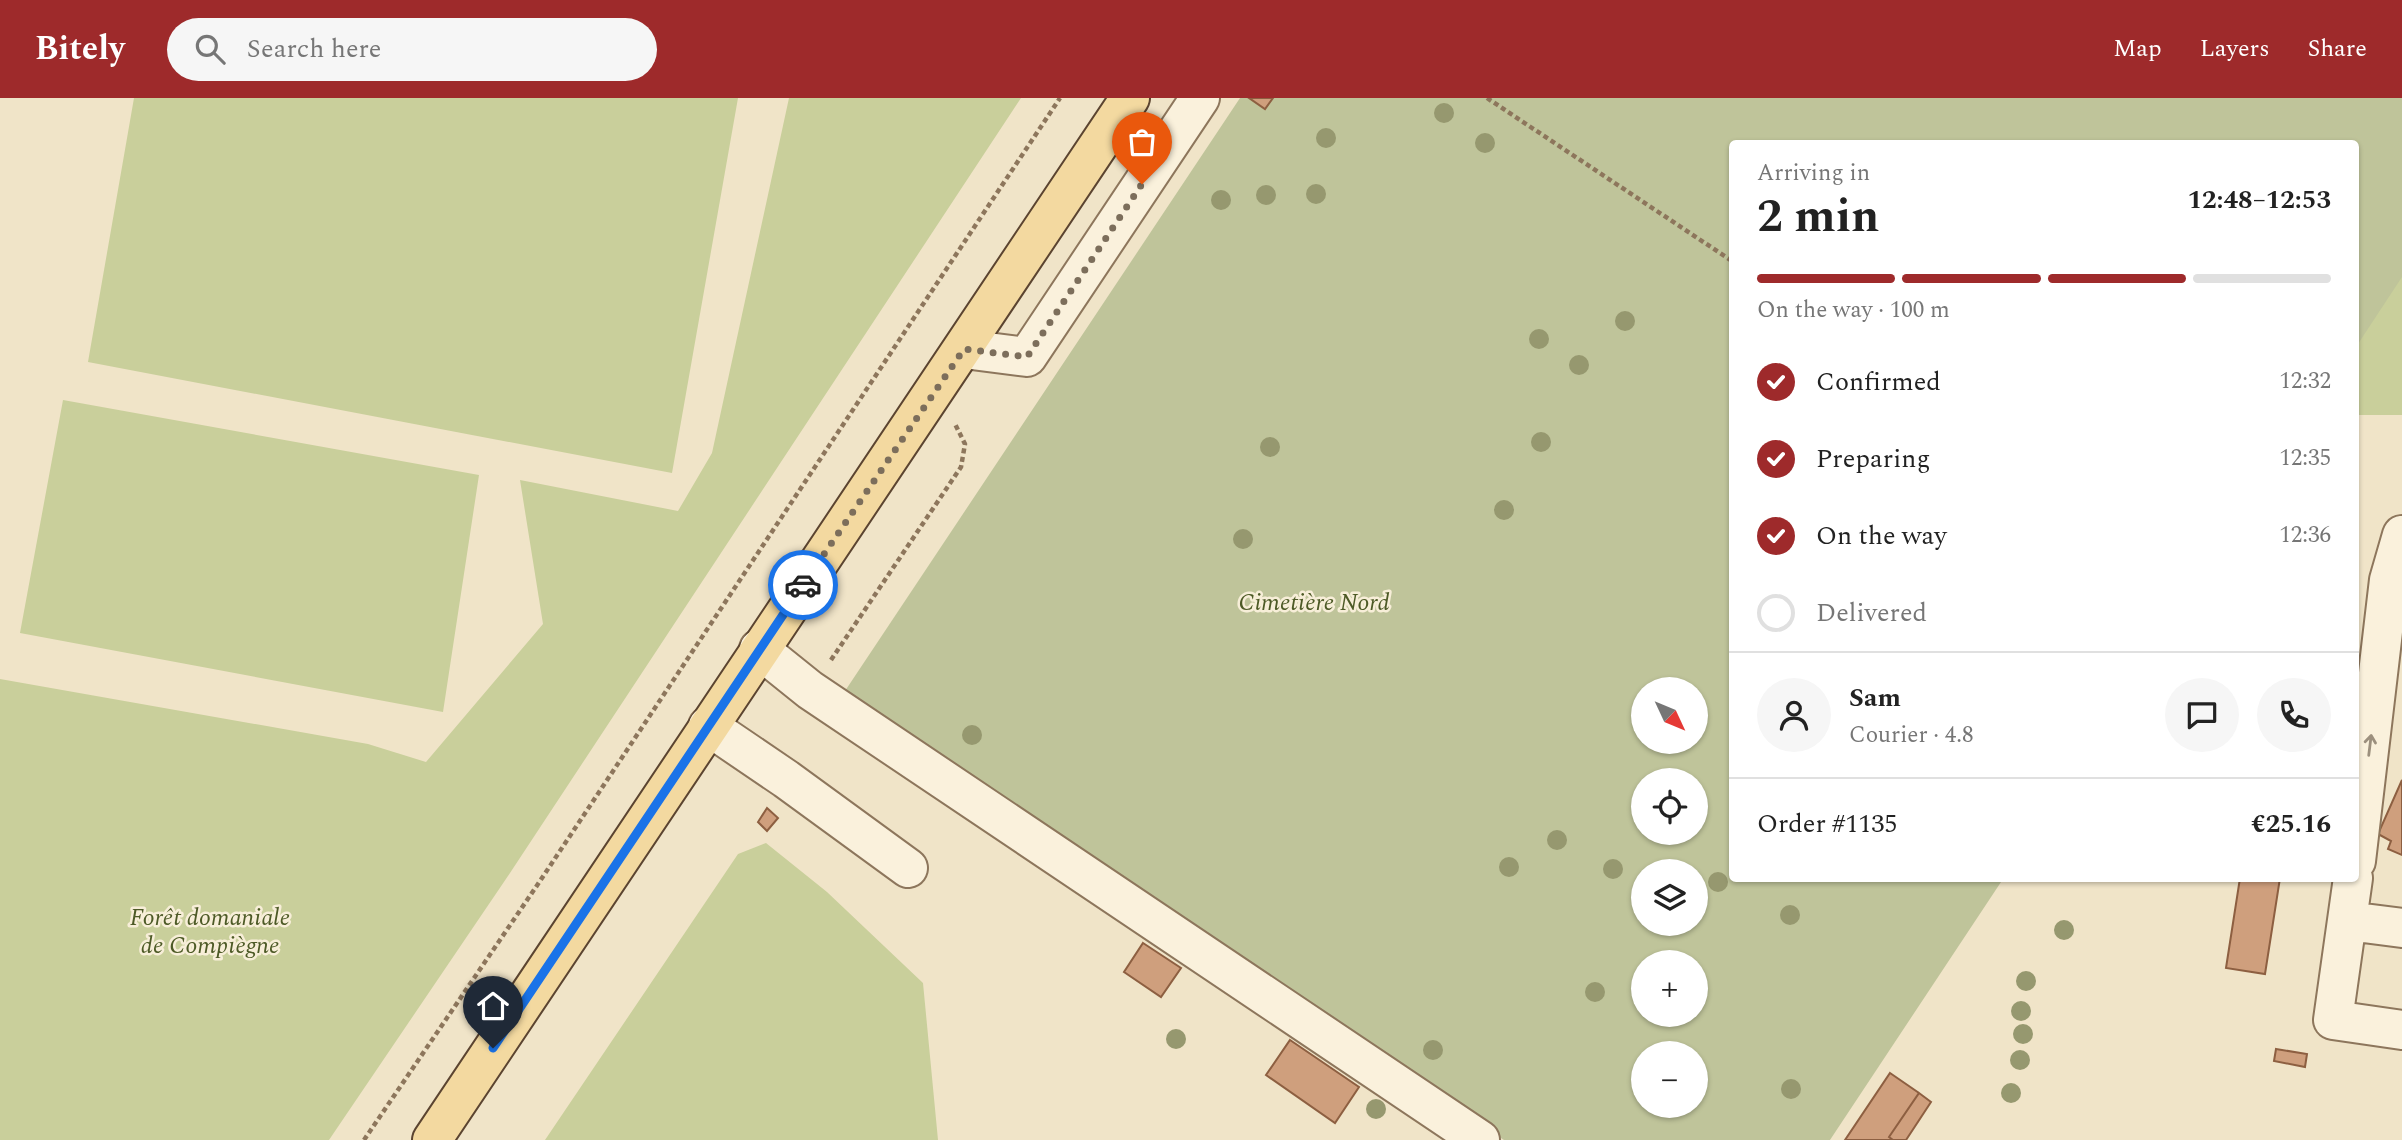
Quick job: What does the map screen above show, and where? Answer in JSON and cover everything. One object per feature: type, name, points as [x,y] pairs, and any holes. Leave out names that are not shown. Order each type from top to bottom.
[{"type":"main road","points":[[432,1140],[1130,98]]},
{"type":"lane","points":[[964,349],[1027,357],[1200,98]]},
{"type":"lane","points":[[2359,810],[2367,673],[2402,535]]},
{"type":"lane","points":[[759,649],[810,690],[1480,1140]]},
{"type":"lane","points":[[708,726],[908,868]]},
{"type":"lane","points":[[2353,882],[2333,1020],[2402,1030]]},
{"type":"lane","points":[[2348,921],[2402,928]]},
{"type":"path","points":[[364,1140],[540,881],[1060,98]]},
{"type":"path","points":[[1488,98],[1729,259]]},
{"type":"path","points":[[810,690],[961,467],[965,444],[936,390]]},
{"type":"green space","points":[[134,98],[738,98],[672,473],[88,362]]},
{"type":"green space","name":"Forêt domaniale de Compiègne","points":[[789,98],[1021,98],[510,873],[329,1140],[0,1140],[0,679],[368,744],[426,762],[543,624],[520,480],[678,511],[712,453]]},
{"type":"green space","name":"Cimetière Nord","points":[[1240,98],[2402,98],[2402,277],[2359,342],[2359,140],[1729,140],[1729,882],[2001,882],[1830,1140],[1504,1140],[839,700]]},
{"type":"green space","points":[[2402,275],[2402,415],[2359,415],[2359,340]]},
{"type":"green space","points":[[63,400],[479,475],[443,712],[20,633]]},
{"type":"green space","points":[[766,843],[827,892],[923,983],[938,1140],[545,1140],[738,854]]},
{"type":"building","points":[[1249,98],[1273,98],[1265,109]]},
{"type":"building","points":[[2402,780],[2402,855],[2388,849],[2391,841],[2378,834]]},
{"type":"building","points":[[767,808],[778,818],[767,831],[758,822]]},
{"type":"building","points":[[2239,882],[2279,882],[2265,974],[2226,968]]},
{"type":"building","points":[[1143,943],[1181,968],[1161,997],[1124,972]]},
{"type":"building","points":[[1290,1040],[1359,1087],[1335,1123],[1266,1075]]},
{"type":"building","points":[[2276,1049],[2307,1054],[2305,1067],[2274,1061]]},
{"type":"building","points":[[1890,1073],[1919,1093],[1889,1137],[1893,1140],[1845,1140]]},
{"type":"building","points":[[1919,1093],[1931,1102],[1906,1140],[1893,1140],[1889,1137]]},
{"type":"way so far","points":[[803,585],[964,349],[1027,357],[1142,184]]},
{"type":"route","points":[[493,1048],[803,585]]}]
